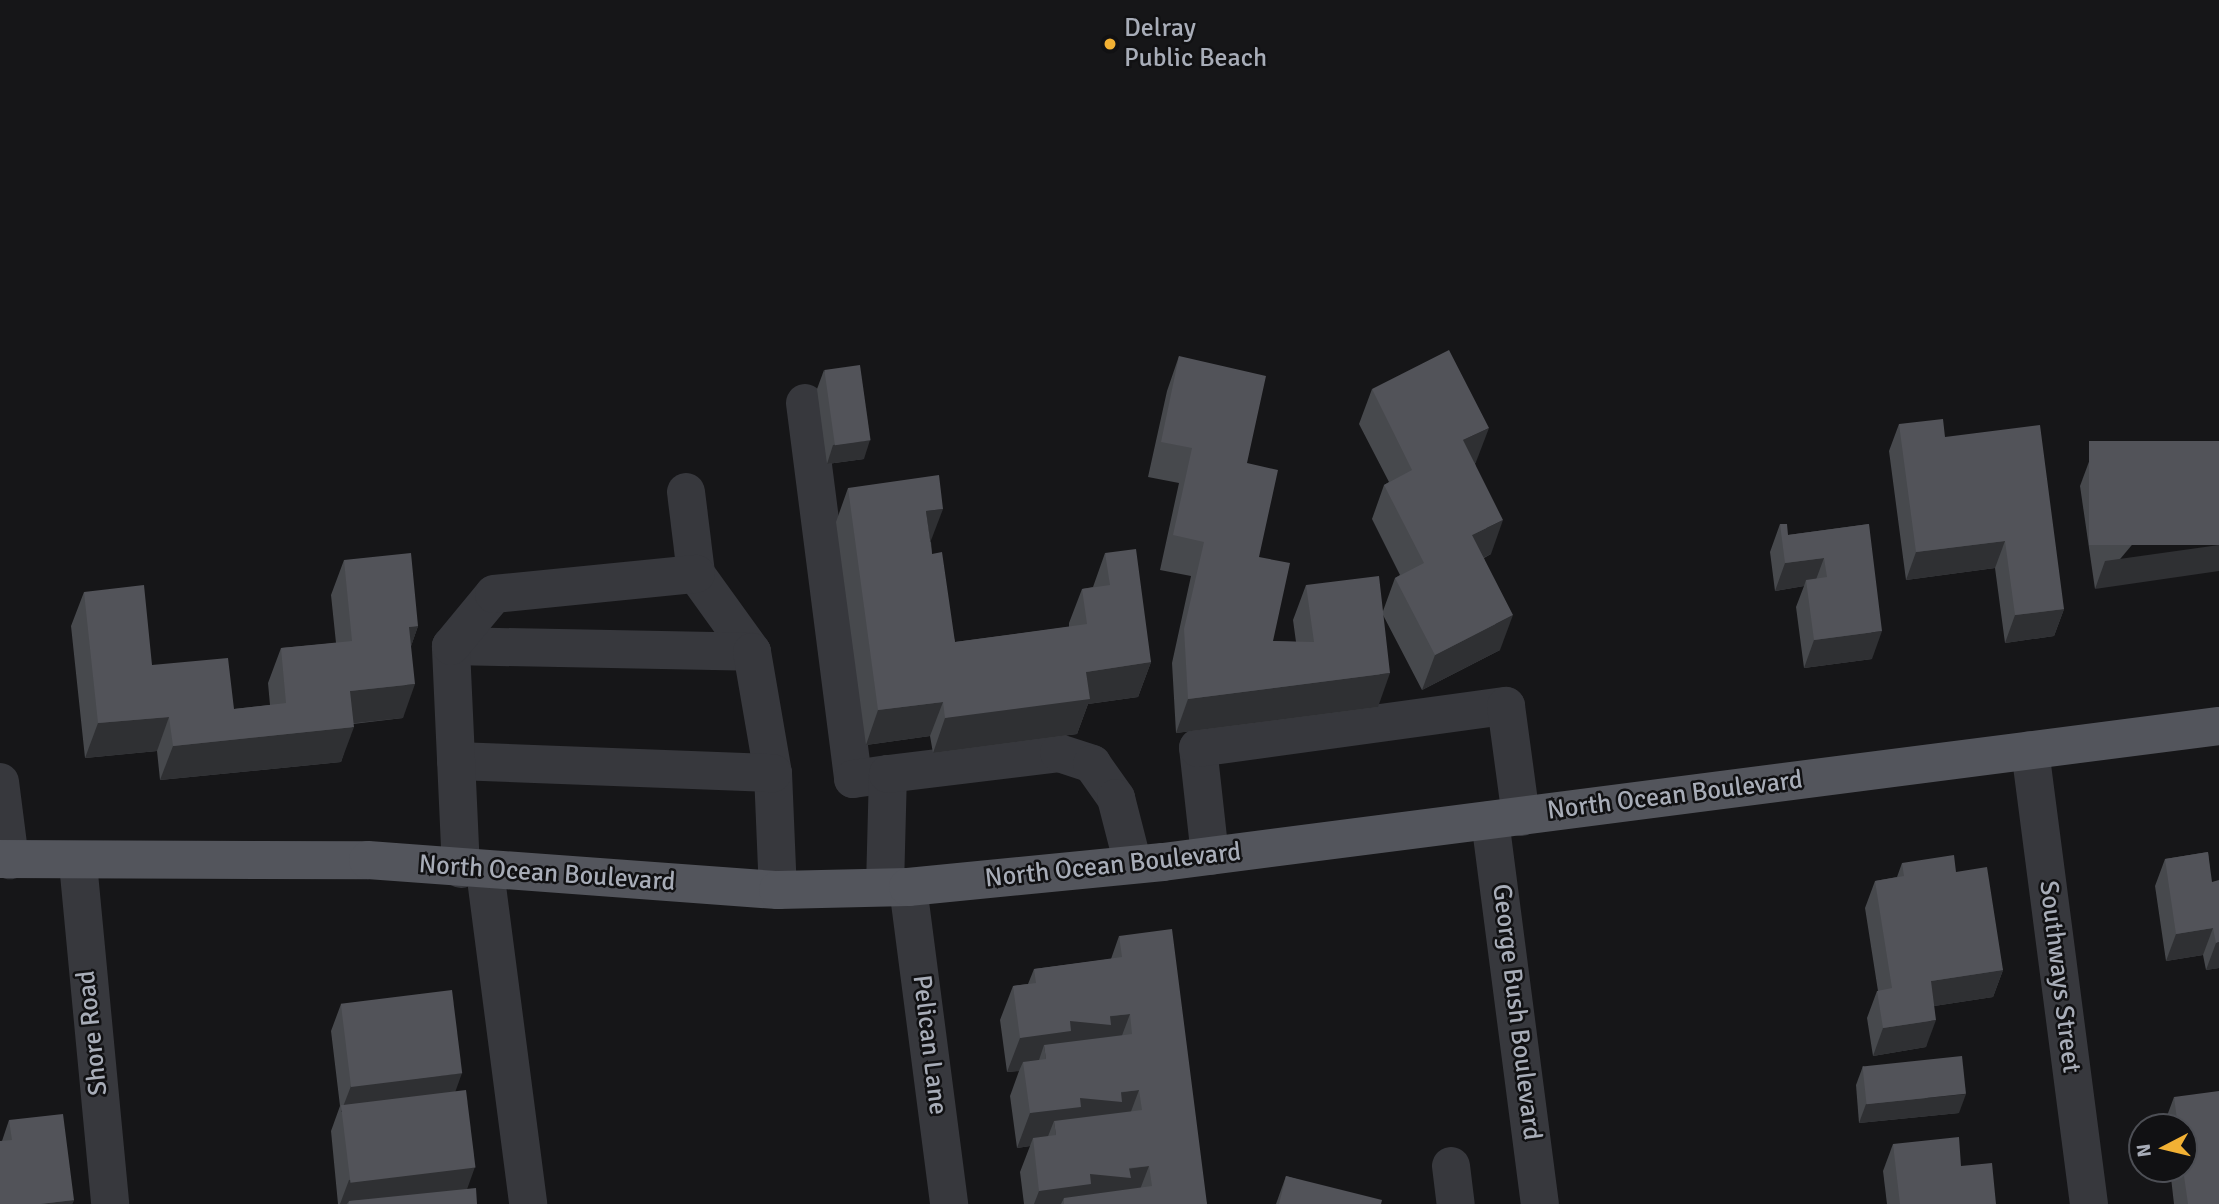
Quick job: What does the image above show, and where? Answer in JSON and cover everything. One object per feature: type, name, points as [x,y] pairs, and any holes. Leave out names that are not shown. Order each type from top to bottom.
[{"type":"main road","name":"North Ocean Boulevard","points":[[5,860],[78,863],[368,860],[473,870],[778,890],[897,887],[1210,856],[2219,726]]},
{"type":"street","points":[[805,403],[853,779],[1059,753],[1092,764],[1116,797],[1133,864]]},
{"type":"street","points":[[686,492],[696,574],[752,652],[773,773],[778,890]]},
{"type":"street","points":[[528,1204],[456,761],[451,646],[494,594],[696,574]]},
{"type":"street","points":[[451,646],[752,652]]},
{"type":"street","name":"George Bush Boulevard","points":[[1210,856],[1198,748],[1506,706],[1506,819],[1540,1204]]},
{"type":"street","name":"Southways Street","points":[[2030,750],[2089,1204]]},
{"type":"street","points":[[456,761],[773,773]]},
{"type":"street","name":"Pelican Lane","points":[[888,774],[897,887],[949,1204]]},
{"type":"street","points":[[0,782],[5,860]]},
{"type":"street","name":"Shore Road","points":[[78,863],[110,1204]]},
{"type":"street","points":[[1451,1166],[1456,1204]]},
{"type":"building","points":[[1449,350],[1489,428],[1463,440],[1503,520],[1472,535],[1513,615],[1435,655],[1395,578],[1424,563],[1384,485],[1412,470],[1372,389]]},
{"type":"building","points":[[1179,356],[1266,376],[1247,463],[1278,470],[1259,557],[1290,563],[1273,641],[1314,642],[1306,585],[1379,576],[1390,673],[1188,699],[1184,629],[1204,542],[1173,535],[1192,448],[1161,442]]},
{"type":"building","points":[[860,365],[871,440],[835,445],[824,370]]},
{"type":"building","points":[[1943,419],[1945,437],[2040,425],[2064,609],[2015,615],[2005,541],[1916,552],[1899,424]]},
{"type":"building","points":[[2089,441],[2219,441],[2219,545],[2089,545]]},
{"type":"building","points":[[939,475],[943,509],[926,511],[932,554],[942,552],[955,642],[1087,624],[1082,589],[1110,585],[1105,553],[1136,549],[1151,662],[1086,672],[1090,699],[945,718],[943,702],[878,710],[848,488]]},
{"type":"building","points":[[1780,524],[1787,524],[1788,535],[1869,524],[1882,631],[1814,640],[1806,580],[1827,577],[1824,558],[1785,563]]},
{"type":"building","points":[[411,553],[418,626],[409,627],[415,684],[350,691],[354,727],[173,746],[169,717],[98,723],[84,592],[144,585],[152,665],[228,658],[234,709],[286,703],[281,648],[352,641],[344,560]]},
{"type":"building","points":[[2208,852],[2212,882],[2219,880],[2219,942],[2216,943],[2213,928],[2176,934],[2165,859]]},
{"type":"building","points":[[1954,855],[1956,872],[1987,867],[2003,970],[1931,981],[1936,1020],[1883,1028],[1877,991],[1892,988],[1875,881],[1904,876],[1902,863]]},
{"type":"building","points":[[1172,929],[1207,1204],[1064,1204],[1064,1198],[1152,1186],[1149,1166],[1129,1168],[1131,1178],[1090,1174],[1091,1184],[1039,1191],[1033,1138],[1056,1135],[1054,1121],[1142,1110],[1139,1090],[1121,1092],[1122,1102],[1080,1098],[1081,1107],[1030,1113],[1023,1062],[1046,1059],[1044,1045],[1132,1034],[1130,1014],[1110,1016],[1111,1025],[1070,1021],[1071,1031],[1020,1038],[1013,986],[1036,983],[1034,969],[1122,957],[1119,936]]},
{"type":"building","points":[[452,990],[462,1073],[351,1087],[341,1004]]},
{"type":"building","points":[[1962,1056],[1966,1094],[1867,1104],[1863,1066]]},
{"type":"building","points":[[466,1090],[476,1167],[350,1183],[341,1105]]},
{"type":"building","points":[[2219,1091],[2219,1204],[2188,1204],[2185,1183],[2198,1183],[2198,1113],[2176,1113],[2174,1097]]},
{"type":"building","points":[[63,1114],[74,1200],[40,1204],[0,1204],[0,1141],[12,1140],[9,1120]]},
{"type":"building","points":[[1959,1137],[1961,1166],[1992,1163],[1996,1204],[1900,1204],[1893,1144]]},
{"type":"building","points":[[1286,1176],[1382,1200],[1381,1204],[1279,1204]]},
{"type":"building","points":[[476,1188],[477,1204],[349,1204],[349,1201]]},
{"type":"place","name":"Delray Public Beach","points":[[1110,44]]}]
